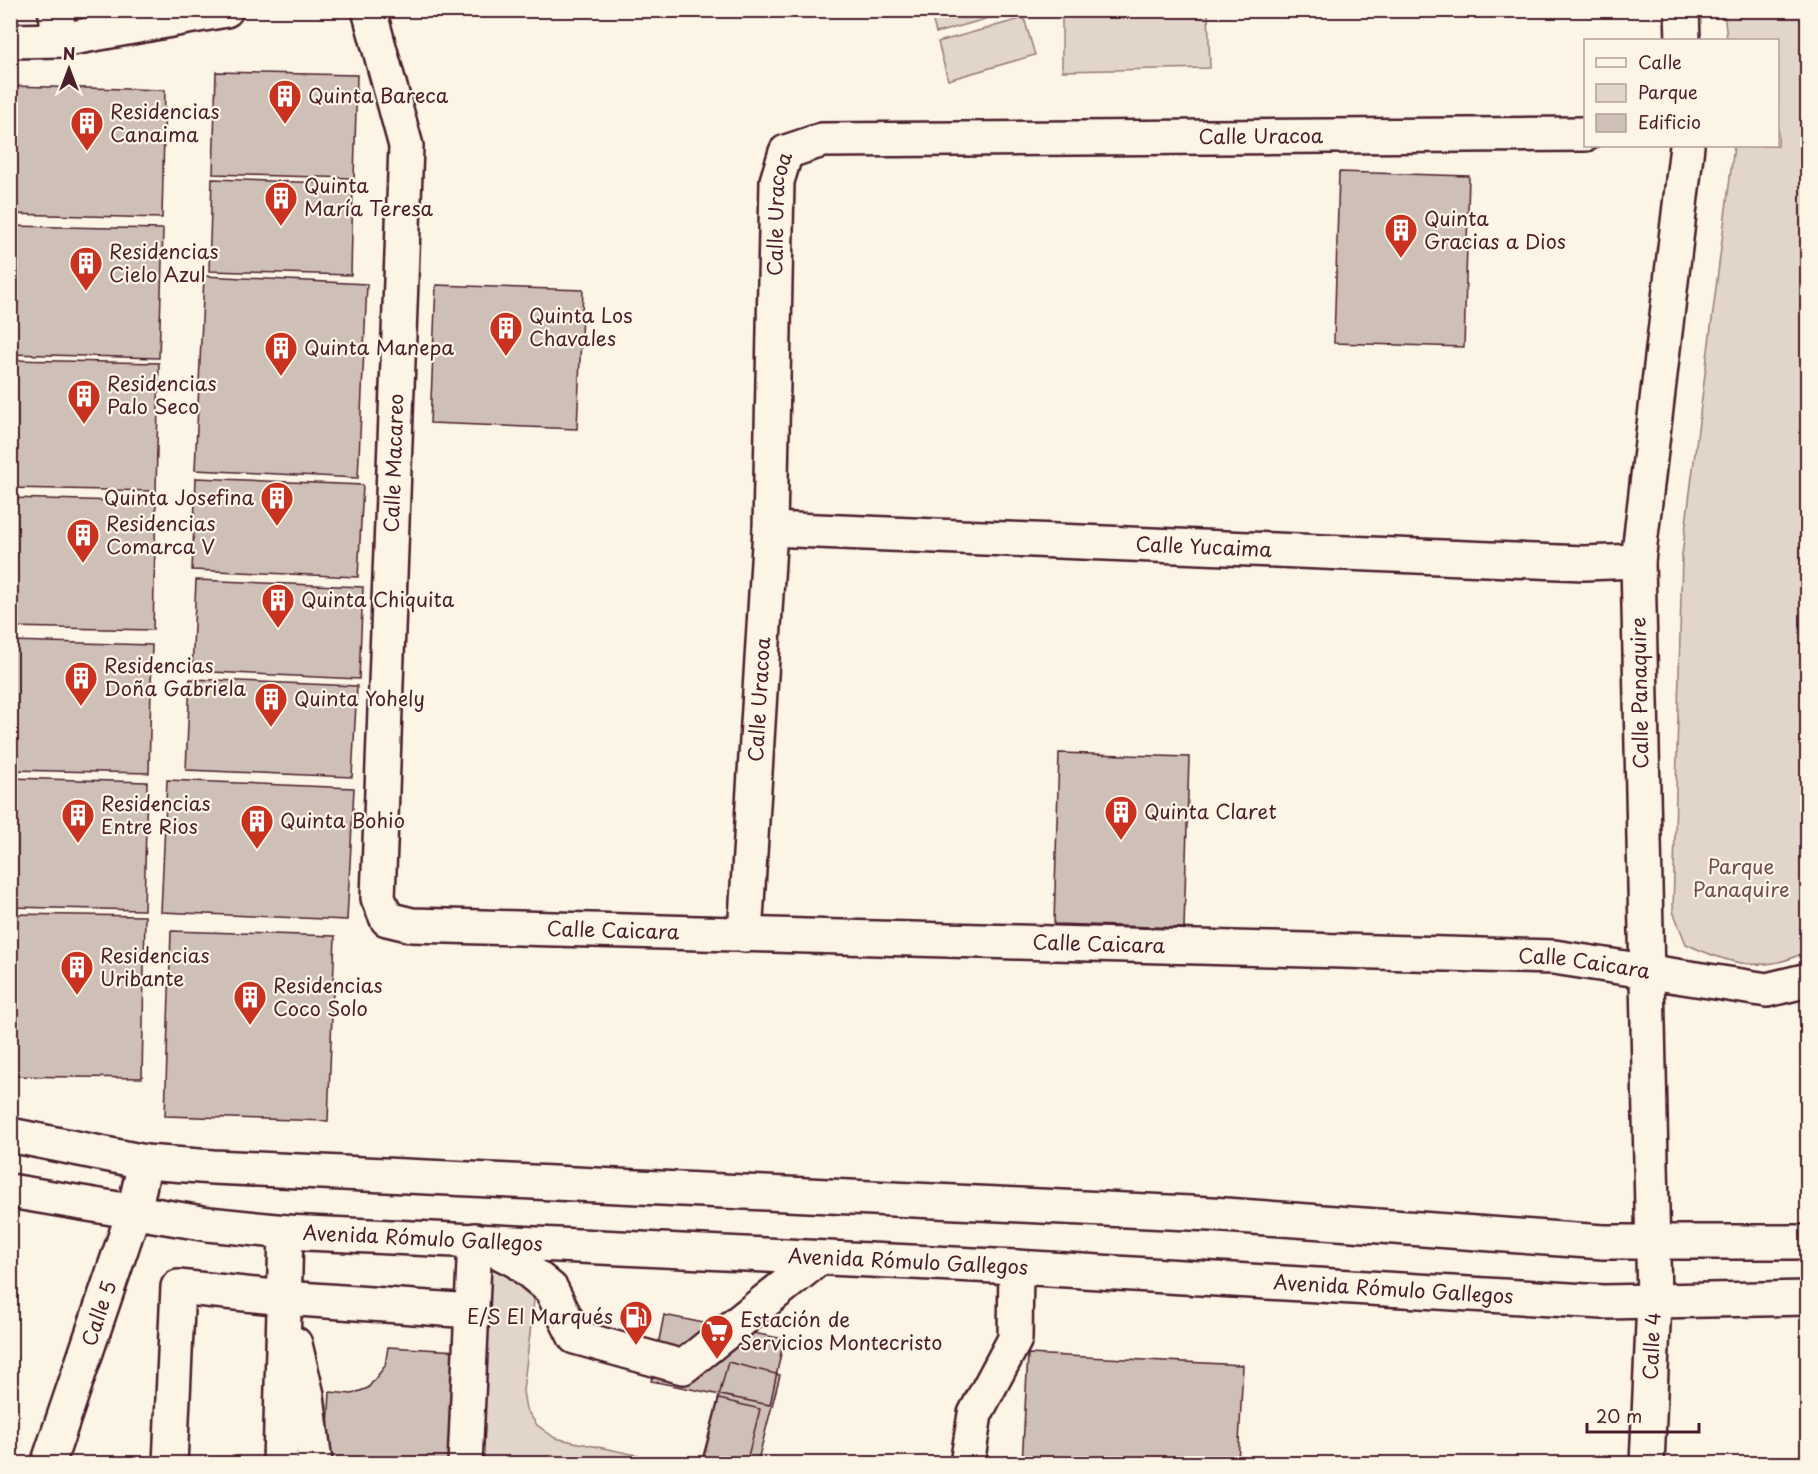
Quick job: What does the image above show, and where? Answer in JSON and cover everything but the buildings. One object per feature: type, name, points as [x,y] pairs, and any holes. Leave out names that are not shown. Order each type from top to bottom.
[{"type":"street","points":[[10,41],[58,25],[226,10]]},
{"type":"street","name":"Calle Macareo","points":[[369,10],[406,147],[378,898],[387,919]]},
{"type":"street","points":[[1682,10],[1683,39]]},
{"type":"street","name":"Calle Uracoa","points":[[745,935],[770,529],[777,181],[786,152],[822,140],[1584,134]]},
{"type":"street","name":"Calle Panaquire","points":[[1653,1243],[1644,971],[1638,561],[1687,147]]},
{"type":"street","name":"Calle Yucaima","points":[[770,529],[1584,563],[1638,561]]},
{"type":"street","name":"Calle Caicara","points":[[387,919],[412,925],[1554,957],[1767,990],[1808,980]]},
{"type":"street","points":[[10,1135],[145,1162],[248,1169],[1211,1214],[1653,1243],[1808,1242]]},
{"type":"street","name":"Calle 5","points":[[48,1464],[134,1211],[145,1162]]},
{"type":"street","name":"Avenida Rómulo Gallegos","points":[[10,1191],[208,1224],[286,1232],[1016,1267],[1603,1302],[1808,1298]]},
{"type":"street","points":[[280,1464],[286,1232]]},
{"type":"street","points":[[465,1464],[476,1240],[517,1261],[551,1289],[575,1337],[682,1367],[819,1258]]},
{"type":"street","name":"Calle 4","points":[[1647,1464],[1654,1301],[1653,1243]]},
{"type":"street","points":[[967,1464],[975,1414],[1015,1339],[1016,1267]]},
{"type":"street","points":[[170,1464],[178,1287],[284,1298],[472,1311]]},
{"type":"street","points":[[284,1298],[307,1395],[315,1464]]},
{"type":"green space","points":[[930,10],[1014,10],[1014,11],[936,33]]},
{"type":"green space","points":[[1062,11],[1208,11],[1210,68],[1062,71]]},
{"type":"green space","name":"Parque Panaquire","points":[[1724,11],[1808,11],[1807,951],[1776,963],[1761,964],[1731,961],[1686,944],[1673,911],[1682,555],[1734,147],[1779,147],[1779,39],[1727,39]]},
{"type":"green space","points":[[1024,18],[1035,55],[948,80],[938,42]]},
{"type":"green space","points":[[483,1268],[518,1275],[535,1292],[523,1391],[526,1409],[537,1425],[555,1438],[642,1456],[641,1464],[475,1464]]},
{"type":"place","name":"Quinta Bareca","points":[[285,125]]},
{"type":"place","name":"Residencias Canaima","points":[[87,152]]},
{"type":"place","name":"Quinta María Teresa","points":[[281,227]]},
{"type":"place","name":"Quinta Gracias a Dios","points":[[1401,259]]},
{"type":"place","name":"Residencias Cielo Azul","points":[[86,292]]},
{"type":"place","name":"Quinta Los Chavales","points":[[506,357]]},
{"type":"place","name":"Quinta Manepa","points":[[281,377]]},
{"type":"place","name":"Residencias Palo Seco","points":[[84,425]]},
{"type":"place","name":"Quinta Josefina","points":[[277,527]]},
{"type":"place","name":"Residencias Comarca V","points":[[83,564]]},
{"type":"place","name":"Quinta Chiquita","points":[[278,629]]},
{"type":"place","name":"Residencias Doña Gabriela","points":[[81,707]]},
{"type":"place","name":"Quinta Yohely","points":[[271,728]]},
{"type":"place","name":"Quinta Claret","points":[[1121,841]]},
{"type":"place","name":"Residencias Entre Rios","points":[[78,844]]},
{"type":"place","name":"Quinta Bohio","points":[[257,850]]},
{"type":"place","name":"Residencias Uribante","points":[[77,996]]},
{"type":"place","name":"Residencias Coco Solo","points":[[250,1026]]},
{"type":"place","name":"E/S El Marqués","points":[[636,1346]]},
{"type":"place","name":"Estación de Servicios Montecristo","points":[[717,1360]]}]
